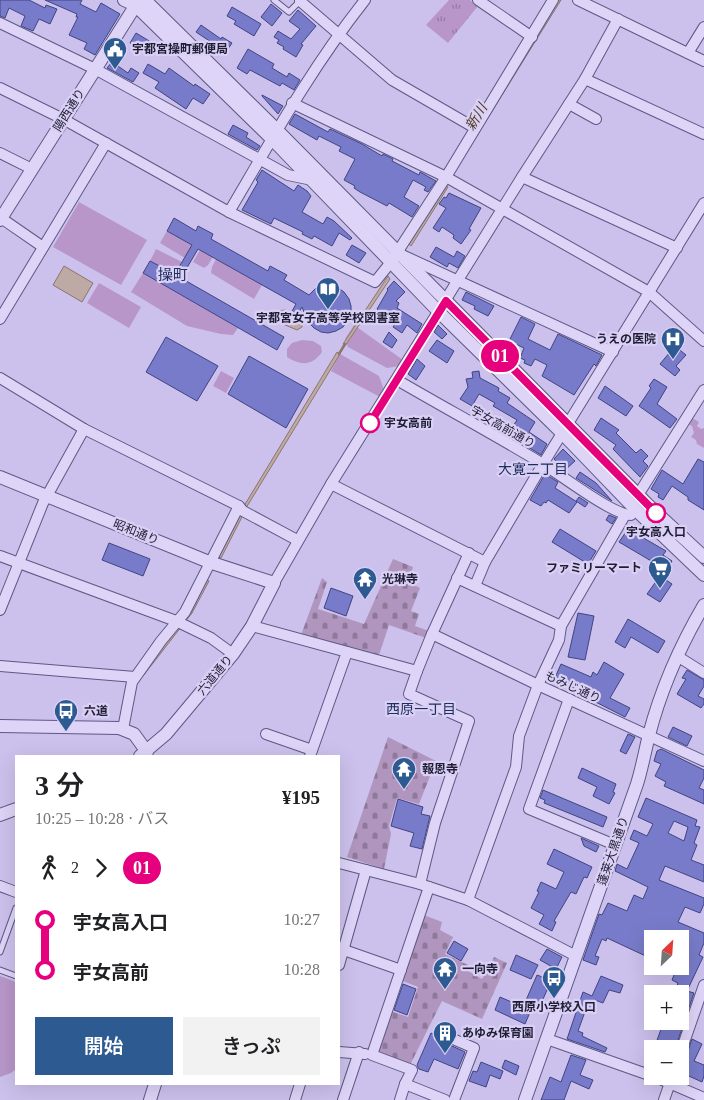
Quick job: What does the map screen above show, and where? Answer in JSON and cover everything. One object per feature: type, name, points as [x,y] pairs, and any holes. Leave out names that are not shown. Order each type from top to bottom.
[{"type":"street","points":[[229,212],[292,103],[339,33],[365,0]]},
{"type":"street","points":[[478,0],[532,37]]},
{"type":"street","points":[[0,88],[63,119],[229,212],[376,282],[446,177],[553,0]]},
{"type":"street","points":[[578,0],[704,61]]},
{"type":"street","points":[[135,1],[275,134],[393,257],[439,312],[638,495],[643,509],[704,557]]},
{"type":"street","name":"陽西通り","points":[[1,217],[95,69],[135,1]]},
{"type":"street","points":[[300,1],[392,80],[475,128]]},
{"type":"street","points":[[272,586],[331,484],[585,79],[618,19]]},
{"type":"street","points":[[0,23],[95,69],[288,175],[312,180]]},
{"type":"street","points":[[688,53],[704,27]]},
{"type":"street","points":[[585,79],[704,134]]},
{"type":"street","points":[[292,103],[446,177],[649,292],[704,341]]},
{"type":"street","points":[[569,104],[596,119]]},
{"type":"street","points":[[275,134],[312,180],[393,257],[446,301],[704,575]]},
{"type":"street","points":[[0,319],[106,143]]},
{"type":"street","points":[[0,153],[32,169]]},
{"type":"street","points":[[522,177],[676,248]]},
{"type":"street","points":[[475,586],[486,562],[543,464],[704,203]]},
{"type":"street","points":[[1,217],[43,247]]},
{"type":"street","points":[[393,257],[458,280],[613,352]]},
{"type":"street","points":[[0,378],[84,429],[238,506],[243,511],[297,540]]},
{"type":"street","name":"宇女高前通り","points":[[397,380],[543,464],[625,515]]},
{"type":"street","points":[[638,495],[704,390]]},
{"type":"street","points":[[0,610],[44,499],[84,429]]},
{"type":"street","name":"昭和通り","points":[[0,477],[44,499]]},
{"type":"street","points":[[331,484],[486,562]]},
{"type":"street","name":"昭和通り","points":[[0,485],[44,499],[208,565],[272,586]]},
{"type":"street","points":[[123,729],[132,682],[176,621],[185,612],[238,506]]},
{"type":"street","points":[[468,900],[516,767],[519,736],[538,685],[559,640],[561,626],[625,515],[634,515],[643,509]]},
{"type":"street","points":[[372,1055],[401,970],[424,886],[435,823],[469,721],[408,694],[432,634],[469,553]]},
{"type":"street","points":[[0,556],[176,621],[210,638],[233,654]]},
{"type":"street","points":[[457,578],[561,626]]},
{"type":"street","name":"六道通り","points":[[146,755],[233,654],[252,626],[272,586]]},
{"type":"street","name":"蓬莱大黒通り","points":[[525,1100],[641,772],[649,736],[666,682],[677,656],[704,605]]},
{"type":"street","points":[[252,626],[417,671]]},
{"type":"street","name":"もみじ通り","points":[[432,634],[704,761]]},
{"type":"street","points":[[266,734],[311,753],[347,652]]},
{"type":"street","points":[[677,656],[704,673]]},
{"type":"street","points":[[0,666],[136,677]]},
{"type":"street","points":[[569,699],[529,809],[615,845]]},
{"type":"street","points":[[0,726],[112,727],[123,729],[138,737],[146,755]]},
{"type":"street","points":[[0,815],[15,809]]},
{"type":"street","points":[[340,863],[468,900],[576,956]]},
{"type":"street","points":[[340,962],[366,870]]},
{"type":"street","points":[[0,886],[15,892]]},
{"type":"street","points":[[344,950],[401,970]]},
{"type":"street","points":[[685,1040],[704,986]]},
{"type":"street","points":[[453,1039],[474,1048],[454,1100]]},
{"type":"street","points":[[547,1039],[644,1073]]},
{"type":"street","points":[[340,1052],[359,1052],[372,1055],[412,1070],[400,1100]]},
{"type":"street","points":[[343,1100],[359,1052]]},
{"type":"street","points":[[405,1084],[445,1100]]},
{"type":"street","points":[[150,1100],[155,1085]]},
{"type":"street","points":[[294,1100],[300,1085]]},
{"type":"street","points":[[664,1100],[669,1085]]},
{"type":"street","points":[[681,1085],[704,1098]]},
{"type":"lane","points":[[274,0],[289,12],[300,1]]},
{"type":"lane","points":[[0,952],[15,911]]},
{"type":"lane","points":[[0,970],[15,976]]},
{"type":"green space","points":[[449,0],[470,0],[478,6],[448,43],[426,25]]},
{"type":"green space","points":[[79,202],[147,240],[121,285],[53,247]]},
{"type":"green space","points":[[167,231],[192,245],[185,258],[160,243]]},
{"type":"green space","points":[[156,249],[182,262],[175,275],[150,261]]},
{"type":"green space","points":[[200,250],[213,257],[204,268],[193,262]]},
{"type":"green space","points":[[216,259],[262,285],[254,299],[211,273]]},
{"type":"green space","points":[[143,273],[238,328],[233,335],[187,326],[131,292]]},
{"type":"green space","points":[[99,283],[141,307],[129,328],[87,303]]},
{"type":"green space","points":[[354,325],[403,360],[399,366],[387,368],[348,347],[345,339]]},
{"type":"green space","points":[[302,340],[313,341],[321,346],[322,352],[310,362],[297,362],[287,357],[287,349],[292,343]]},
{"type":"green space","points":[[340,354],[379,376],[384,390],[380,397],[331,371]]},
{"type":"green space","points":[[221,371],[234,378],[226,393],[213,386]]},
{"type":"green space","points":[[692,418],[699,422],[697,426],[701,429],[704,428],[704,448],[691,437],[694,433],[692,426],[688,424]]},
{"type":"green space","points":[[393,559],[413,567],[409,582],[420,588],[411,611],[419,614],[415,626],[429,631],[426,638],[389,625],[379,655],[301,635],[322,578],[327,582],[318,609],[364,624]]},
{"type":"green space","points":[[388,737],[436,761],[419,804],[397,798],[389,826],[391,834],[384,869],[347,857]]},
{"type":"green space","name":"一向寺","points":[[421,914],[442,922],[440,930],[453,937],[445,954],[468,965],[468,971],[482,979],[494,957],[507,963],[482,1019],[442,1001],[410,1065],[374,1051],[388,1010],[408,1017],[418,987],[398,979]]},
{"type":"green space","points":[[0,976],[15,982],[15,1070],[0,1077]]},
{"type":"shaded area","points":[[557,0],[561,0],[484,124],[482,123]]},
{"type":"shaded area","points":[[445,186],[448,187],[411,246],[409,244]]},
{"type":"shaded area","points":[[64,266],[93,283],[82,302],[53,285]]},
{"type":"shaded area","points":[[388,276],[390,279],[345,346],[343,344]]},
{"type":"shaded area","points":[[285,310],[300,318],[302,327],[297,330],[283,324],[277,315],[279,311]]},
{"type":"shaded area","points":[[337,352],[340,354],[246,508],[244,506]]},
{"type":"shaded area","points":[[240,514],[243,515],[221,558],[218,557]]},
{"type":"shaded area","points":[[207,580],[209,581],[192,613],[143,676],[140,675],[189,612]]},
{"type":"building","points":[[0,0],[29,0],[45,8],[46,5],[57,9],[50,24],[39,19],[33,31],[21,26],[25,16],[9,8],[5,18],[0,16]]},
{"type":"building","points":[[45,0],[82,0],[80,4],[96,12],[101,3],[120,14],[95,55],[84,49],[87,43],[69,35],[78,17],[76,17],[77,14]]},
{"type":"building","points":[[271,4],[282,13],[272,26],[261,17]]},
{"type":"building","points":[[232,7],[261,24],[254,36],[234,24],[236,21],[227,16]]},
{"type":"building","points":[[298,10],[316,26],[301,44],[303,45],[296,57],[283,49],[284,47],[277,43],[279,40],[274,37],[278,31],[291,39],[300,29],[289,21]]},
{"type":"building","points":[[201,25],[221,39],[222,37],[232,43],[226,52],[196,32]]},
{"type":"building","points":[[136,33],[156,45],[150,55],[130,43]]},
{"type":"building","points":[[248,49],[274,64],[272,68],[287,77],[289,73],[300,80],[294,90],[282,83],[280,86],[250,70],[247,74],[237,68]]},
{"type":"building","points":[[112,62],[128,73],[131,68],[139,73],[133,82],[107,68]]},
{"type":"building","points":[[148,64],[165,74],[169,68],[194,86],[195,84],[210,94],[203,104],[193,98],[186,109],[155,88],[159,82],[143,73]]},
{"type":"building","points":[[262,96],[283,106],[278,114]]},
{"type":"building","points":[[295,114],[328,132],[330,129],[382,156],[383,154],[393,159],[392,161],[419,175],[420,172],[436,181],[428,192],[424,190],[426,187],[413,180],[404,197],[419,206],[412,217],[389,203],[387,206],[360,192],[354,188],[355,186],[344,180],[355,159],[339,151],[341,147],[319,136],[317,140],[289,124]]},
{"type":"building","points":[[233,125],[248,133],[246,137],[260,146],[257,150],[228,134]]},
{"type":"building","points":[[262,170],[294,191],[298,185],[307,191],[311,196],[302,212],[323,224],[327,217],[352,238],[350,240],[339,233],[332,246],[314,236],[312,239],[302,234],[303,232],[274,218],[271,224],[242,210],[258,182],[256,180]]},
{"type":"building","points":[[449,193],[481,208],[469,229],[471,230],[461,244],[453,238],[454,235],[442,227],[439,232],[433,228],[446,208],[439,204]]},
{"type":"building","points":[[174,218],[196,231],[198,226],[213,234],[211,239],[268,271],[270,266],[287,275],[284,280],[309,295],[315,289],[322,286],[338,288],[349,299],[351,314],[348,321],[336,331],[321,332],[308,322],[302,307],[297,316],[291,313],[296,304],[198,249],[181,278],[284,337],[277,350],[143,273],[150,261],[175,274],[192,245],[167,231]]},
{"type":"building","points":[[352,245],[366,253],[359,263],[346,255]]},
{"type":"building","points":[[436,247],[454,257],[457,251],[465,256],[458,268],[449,263],[447,267],[430,257]]},
{"type":"building","points":[[394,281],[405,292],[396,301],[399,303],[397,308],[422,324],[417,333],[407,325],[402,333],[393,327],[396,322],[392,318],[377,309],[387,289]]},
{"type":"building","points":[[466,292],[494,306],[488,316],[474,309],[475,306],[462,300]]},
{"type":"building","points":[[521,317],[535,324],[528,339],[550,350],[558,334],[602,355],[574,395],[542,376],[547,365],[535,359],[531,366],[524,363],[525,360],[520,358],[524,348],[509,341]]},
{"type":"building","points":[[438,325],[447,334],[442,339],[434,332]]},
{"type":"building","points":[[389,332],[397,340],[392,348],[383,342]]},
{"type":"building","points":[[166,337],[218,366],[197,401],[146,372]]},
{"type":"building","points":[[437,340],[454,351],[447,363],[429,351]]},
{"type":"building","name":"うえの医院","points":[[675,346],[686,355],[676,366],[680,370],[675,376],[660,364]]},
{"type":"building","points":[[249,356],[308,389],[286,428],[228,394]]},
{"type":"building","points":[[417,359],[425,366],[416,380],[408,374]]},
{"type":"building","points":[[479,371],[480,378],[499,388],[498,391],[510,398],[507,403],[535,422],[529,432],[547,444],[541,455],[523,444],[525,442],[509,432],[517,420],[493,406],[495,403],[479,394],[472,406],[460,399],[468,387],[466,379],[473,378],[472,372]]},
{"type":"building","points":[[654,379],[667,387],[657,404],[677,419],[670,428],[639,406],[651,388],[649,386]]},
{"type":"building","points":[[605,386],[633,406],[626,416],[598,398]]},
{"type":"building","points":[[601,418],[619,430],[616,433],[636,453],[641,449],[648,456],[643,461],[648,466],[640,477],[613,449],[616,445],[594,430]]},
{"type":"building","points":[[563,449],[575,461],[565,470],[554,459]]},
{"type":"building","points":[[698,459],[704,462],[704,510],[688,500],[688,497],[672,486],[663,500],[658,497],[659,494],[651,489],[662,470],[683,484]]},
{"type":"building","points":[[580,472],[596,483],[612,501],[576,478]]},
{"type":"building","points":[[545,474],[558,482],[555,488],[577,502],[569,513],[548,500],[541,506],[530,500]]},
{"type":"building","points":[[579,497],[588,503],[585,507],[576,501]]},
{"type":"building","points":[[609,515],[616,518],[612,524],[606,520]]},
{"type":"building","points":[[560,529],[596,551],[588,564],[552,542]]},
{"type":"building","points":[[628,529],[666,551],[663,555],[672,561],[664,574],[655,569],[658,565],[619,542]]},
{"type":"building","points":[[109,543],[150,559],[143,576],[102,560]]},
{"type":"building","name":"ファミリーマート","points":[[660,576],[672,584],[660,602],[647,594]]},
{"type":"building","points":[[331,588],[353,596],[346,616],[324,608]]},
{"type":"building","points":[[578,613],[594,616],[585,660],[568,657]]},
{"type":"building","points":[[628,619],[665,641],[658,653],[631,637],[625,648],[615,642]]},
{"type":"building","points":[[604,662],[624,674],[610,698],[630,708],[625,717],[580,694],[581,691],[554,680],[561,664],[591,677],[593,672],[597,675]]},
{"type":"building","points":[[687,670],[704,680],[704,686],[698,696],[704,699],[704,704],[701,708],[677,694],[686,679],[682,678]]},
{"type":"building","points":[[673,727],[692,736],[687,746],[668,737]]},
{"type":"building","points":[[628,734],[635,737],[626,754],[620,751]]},
{"type":"building","points":[[661,749],[704,770],[704,778],[699,788],[704,790],[704,804],[664,786],[666,782],[655,776],[661,764],[654,761],[657,751]]},
{"type":"building","points":[[582,768],[616,784],[613,792],[615,793],[609,804],[593,796],[597,787],[578,778]]},
{"type":"building","points":[[543,790],[607,817],[603,827],[544,803],[545,800],[540,798]]},
{"type":"building","points":[[646,798],[697,820],[695,826],[700,827],[694,843],[697,845],[691,860],[704,865],[704,882],[665,866],[659,880],[704,898],[704,904],[700,913],[685,907],[678,922],[704,933],[704,943],[699,955],[703,957],[689,987],[689,985],[677,985],[678,983],[672,980],[674,975],[689,975],[689,930],[644,930],[644,955],[607,938],[606,941],[602,939],[595,956],[599,957],[596,965],[583,960],[599,914],[602,915],[608,903],[627,911],[634,895],[643,899],[648,887],[615,871],[617,864],[627,869],[639,843],[630,839],[634,830],[647,836],[653,824],[638,817]],"holes":[[[674,821],[688,827],[684,841],[668,833]]]},
{"type":"building","points":[[398,799],[423,807],[421,814],[430,816],[422,849],[410,846],[414,833],[391,826]]},
{"type":"building","points":[[581,838],[599,846],[596,852],[584,846]]},
{"type":"building","points":[[554,849],[592,867],[587,878],[584,877],[576,894],[571,892],[554,921],[556,922],[552,931],[539,924],[544,915],[531,908],[539,892],[537,891],[541,882],[556,889],[564,872],[547,864]]},
{"type":"building","points":[[454,941],[468,949],[461,961],[447,953]]},
{"type":"building","points":[[547,949],[562,957],[556,969],[540,960]]},
{"type":"building","points":[[516,955],[538,965],[531,979],[510,970]]},
{"type":"building","points":[[537,975],[553,981],[540,1006],[534,1003],[525,1024],[495,1010],[500,997],[523,1007]]},
{"type":"building","points":[[601,976],[623,985],[620,993],[609,990],[603,1003],[595,1000],[590,1011],[586,1009],[578,1031],[583,1033],[582,1036],[607,1048],[605,1052],[567,1039],[583,992],[592,996]]},
{"type":"building","points":[[403,984],[416,989],[407,1015],[394,1010]]},
{"type":"building","points":[[689,992],[694,993],[689,1008]]},
{"type":"building","points":[[661,1030],[681,1030],[678,1040],[657,1040]]},
{"type":"building","name":"あゆみ保育園","points":[[431,1033],[465,1052],[458,1069],[434,1059],[428,1072],[419,1069],[417,1065]]},
{"type":"building","points":[[692,1039],[702,1044],[694,1061],[704,1065],[702,1082],[689,1076],[689,1048]]},
{"type":"building","points":[[571,1055],[586,1060],[580,1075],[593,1080],[589,1089],[571,1081],[564,1100],[541,1100],[550,1077],[561,1082]]},
{"type":"building","points":[[505,1060],[519,1066],[516,1075],[502,1068]]},
{"type":"building","points":[[481,1062],[503,1071],[500,1079],[490,1075],[486,1087],[469,1081],[473,1071],[477,1072]]},
{"type":"waterway","name":"新川","points":[[339,354],[345,344]]},
{"type":"bus line","name":"01","points":[[370,423],[446,301],[656,513]]},
{"type":"place","name":"宇都宮操町郵便局","points":[[115,70]]},
{"type":"place","name":"宇都宮女子高等学校図書室","points":[[328,310]]},
{"type":"place","name":"うえの医院","points":[[673,360]]},
{"type":"place","name":"宇女高前","points":[[370,423]]},
{"type":"place","name":"宇女高入口","points":[[656,513]]},
{"type":"place","name":"ファミリーマート","points":[[660,589]]},
{"type":"place","name":"光琳寺","points":[[365,600]]},
{"type":"place","name":"六道","points":[[66,732]]},
{"type":"place","name":"報恩寺","points":[[404,790]]},
{"type":"place","name":"一向寺","points":[[445,990]]},
{"type":"place","name":"西原小学校入口","points":[[554,999]]},
{"type":"place","name":"あゆみ保育園","points":[[445,1054]]},
{"type":"district","name":"操町","points":[[173,275]]},
{"type":"district","name":"大寛二丁目","points":[[533,469]]},
{"type":"district","name":"西原一丁目","points":[[421,709]]}]
